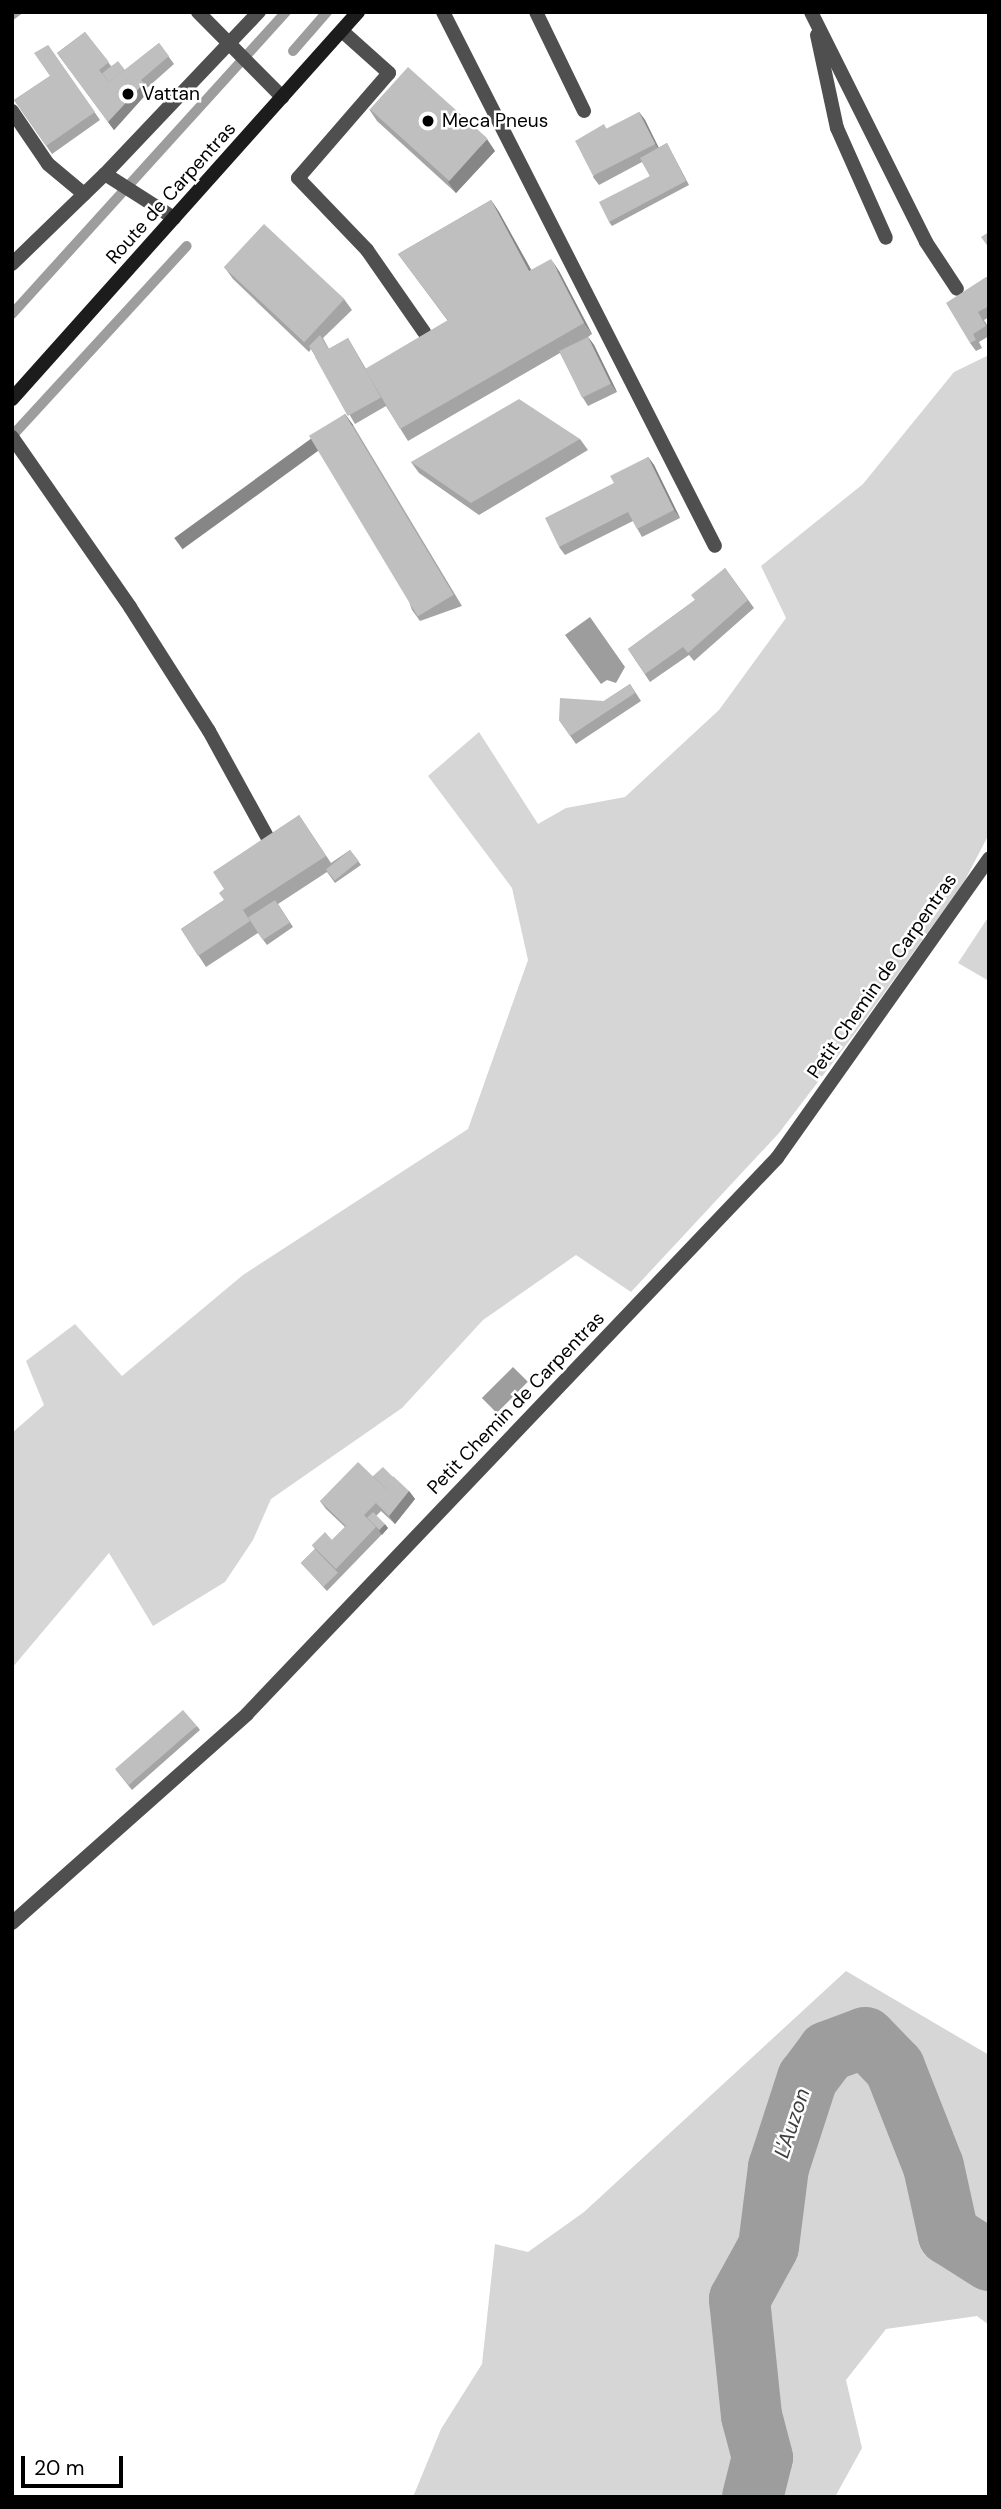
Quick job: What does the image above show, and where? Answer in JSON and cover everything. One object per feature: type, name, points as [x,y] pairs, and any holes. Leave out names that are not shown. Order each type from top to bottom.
[{"type":"main road","name":"Route de Carpentras","points":[[12,399],[358,12]]},
{"type":"street","points":[[198,12],[228,46],[282,97]]},
{"type":"street","points":[[12,264],[105,174],[259,12]]},
{"type":"street","points":[[443,12],[715,546]]},
{"type":"street","points":[[536,12],[584,111]]},
{"type":"street","points":[[812,16],[838,128],[886,238]]},
{"type":"street","points":[[812,16],[926,242],[957,289]]},
{"type":"street","points":[[341,31],[388,73],[298,178],[367,250],[424,332]]},
{"type":"street","points":[[12,111],[48,164],[84,194]]},
{"type":"street","points":[[105,174],[174,218]]},
{"type":"street","points":[[12,437],[130,607],[209,731],[269,840]]},
{"type":"street","name":"Petit Chemin de Carpentras","points":[[12,1923],[247,1714],[777,1158],[989,859]]},
{"type":"shaded area","points":[[989,355],[989,834],[964,882],[856,1032],[779,1133],[631,1292],[576,1255],[483,1320],[402,1408],[271,1499],[253,1540],[225,1582],[153,1626],[109,1553],[12,1668],[12,1433],[44,1405],[26,1361],[75,1324],[122,1376],[243,1275],[468,1129],[528,960],[512,888],[428,776],[479,732],[538,824],[566,808],[625,797],[719,710],[786,618],[761,566],[863,484],[954,372]]},
{"type":"shaded area","points":[[590,617],[625,667],[616,683],[607,680],[601,684],[565,635]]},
{"type":"shaded area","points":[[989,916],[989,981],[958,963]]},
{"type":"shaded area","points":[[513,1367],[528,1382],[497,1413],[482,1398]]},
{"type":"shaded area","points":[[846,1971],[989,2055],[989,2325],[977,2316],[886,2329],[846,2380],[862,2448],[835,2497],[413,2497],[441,2429],[482,2364],[495,2244],[528,2252],[584,2212]]},
{"type":"building","points":[[85,32],[109,62],[99,70],[109,82],[159,43],[169,56],[141,80],[144,83],[108,122],[57,53]]},
{"type":"building","points":[[48,45],[95,112],[46,146],[14,100],[50,76],[34,53]]},
{"type":"building","points":[[118,61],[125,70],[109,82],[102,73]]},
{"type":"building","points":[[408,67],[488,139],[449,181],[370,109]]},
{"type":"building","points":[[639,112],[655,144],[593,176],[577,144]]},
{"type":"building","points":[[604,124],[607,130],[578,146],[575,141]]},
{"type":"building","points":[[667,143],[686,181],[609,222],[599,202],[650,176],[640,158]]},
{"type":"building","points":[[491,200],[529,271],[551,259],[584,323],[400,429],[365,369],[448,320],[398,254]]},
{"type":"building","points":[[264,224],[344,299],[304,342],[224,267]]},
{"type":"building","points":[[989,232],[989,248],[981,237]]},
{"type":"building","points":[[986,277],[989,280],[989,306],[978,312],[986,326],[973,334],[976,340],[970,343],[946,303]]},
{"type":"building","points":[[320,335],[329,350],[316,357],[309,346]]},
{"type":"building","points":[[588,337],[611,384],[582,398],[559,351]]},
{"type":"building","points":[[348,338],[381,397],[348,416],[315,356]]},
{"type":"building","points":[[519,399],[580,439],[471,503],[411,462]]},
{"type":"building","points":[[345,414],[454,595],[418,616],[309,436]]},
{"type":"building","points":[[648,457],[674,510],[637,529],[628,512],[559,547],[545,518],[614,483],[610,476]]},
{"type":"building","points":[[725,568],[748,600],[688,653],[683,647],[645,674],[628,649],[695,600],[691,595]]},
{"type":"building","points":[[630,684],[635,693],[570,736],[559,720],[560,698],[604,701]]},
{"type":"building","points":[[299,815],[326,856],[243,910],[250,921],[198,956],[181,929],[224,900],[219,893],[224,889],[213,872]]},
{"type":"building","points":[[350,850],[359,861],[335,880],[326,870]]},
{"type":"building","points":[[275,900],[290,923],[263,940],[248,917]]},
{"type":"building","points":[[358,1462],[386,1489],[393,1476],[409,1491],[389,1516],[376,1503],[364,1515],[376,1527],[336,1569],[312,1545],[325,1532],[332,1540],[346,1526],[320,1501]]},
{"type":"building","points":[[383,1467],[393,1477],[386,1489],[373,1476]]},
{"type":"building","points":[[373,1512],[385,1524],[379,1530],[367,1518]]},
{"type":"building","points":[[315,1549],[338,1573],[324,1587],[301,1563]]},
{"type":"building","points":[[183,1710],[197,1726],[129,1785],[115,1769]]},
{"type":"waterway","points":[[12,314],[286,12]]},
{"type":"waterway","points":[[293,51],[327,12]]},
{"type":"waterway","points":[[12,436],[187,246]]},
{"type":"waterway","name":"L'Auzon","points":[[752,2497],[762,2457],[751,2415],[739,2299],[768,2246],[778,2167],[807,2078],[827,2051],[865,2037],[894,2067],[933,2166],[948,2234],[989,2260]]},
{"type":"place","name":"Vattan","points":[[128,94]]},
{"type":"place","name":"Meca Pneus","points":[[428,121]]}]
